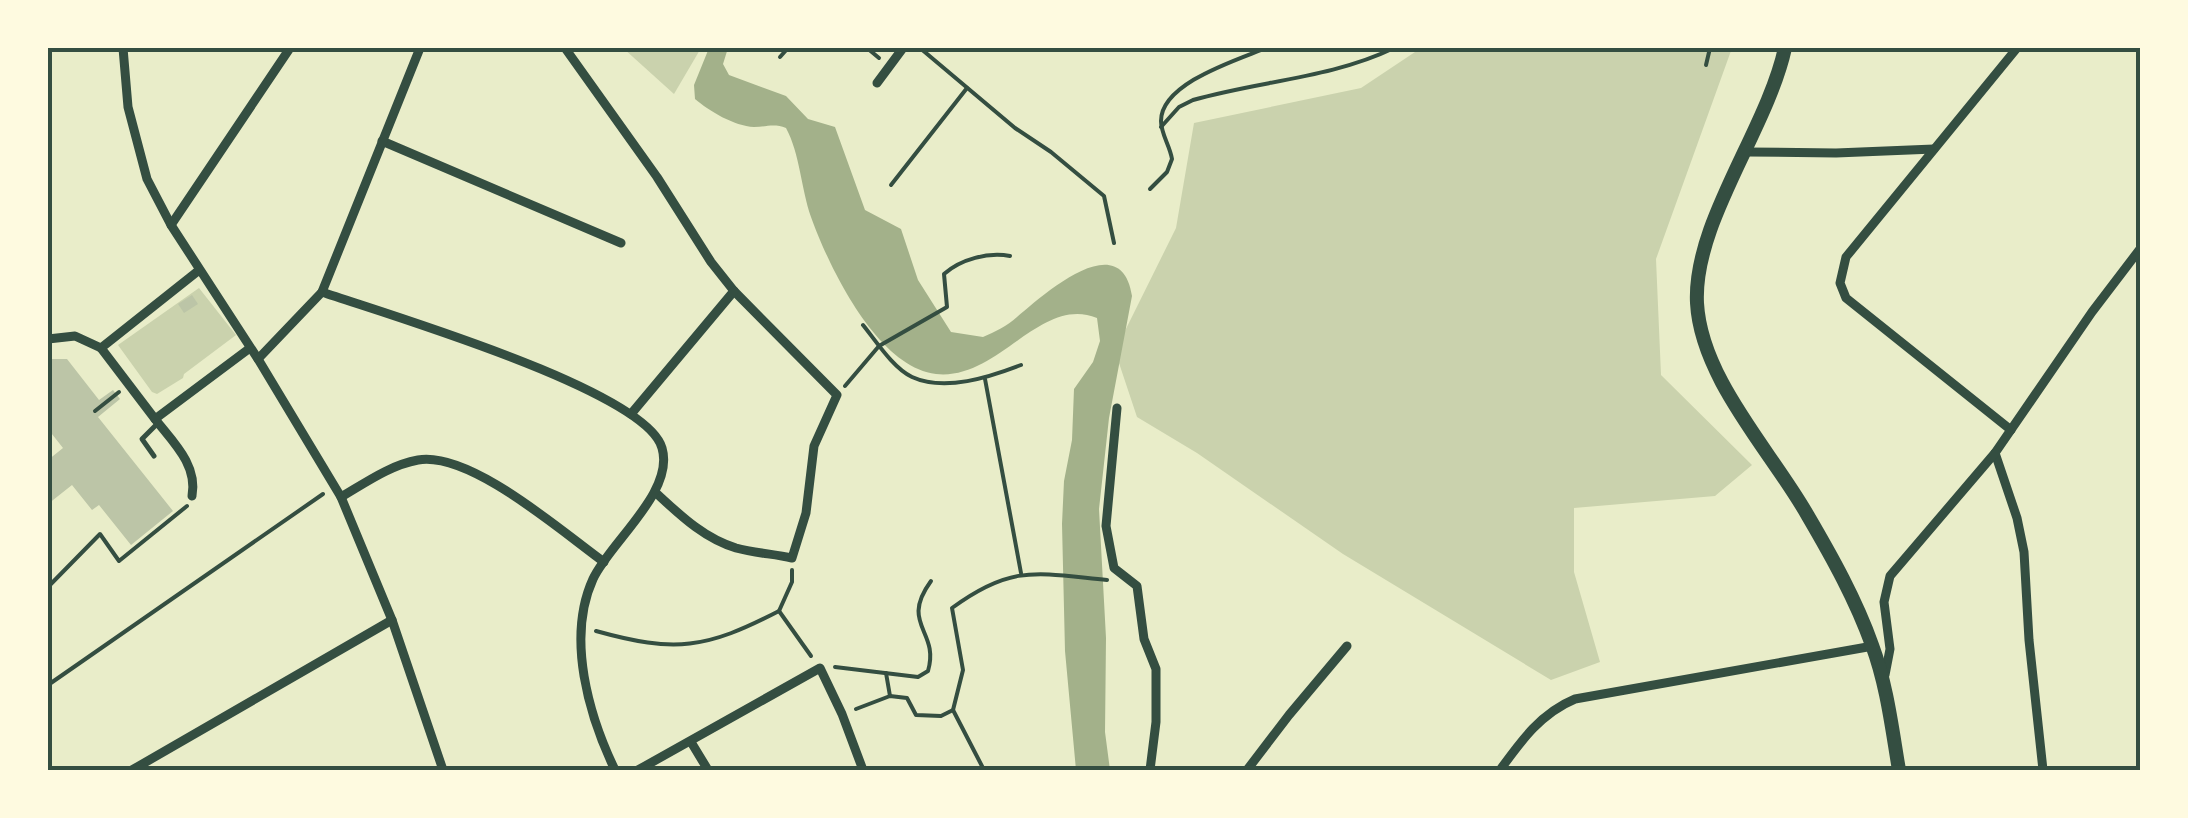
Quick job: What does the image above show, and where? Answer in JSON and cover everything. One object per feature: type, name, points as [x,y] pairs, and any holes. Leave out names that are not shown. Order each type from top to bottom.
[{"type":"main road","points":[[1786,48],[1747,152],[1714,219],[1700,265],[1697,302],[1702,337],[1716,370],[1806,512],[1843,580],[1873,646],[1900,770]]},
{"type":"street","points":[[120,48],[136,146],[147,178],[198,271],[258,359],[342,497],[392,620],[442,770]]},
{"type":"street","points":[[170,225],[290,48]]},
{"type":"street","points":[[258,359],[322,292],[420,48]]},
{"type":"street","points":[[565,48],[734,291],[837,395],[814,446],[806,514],[792,558],[720,542],[689,523],[655,492]]},
{"type":"street","points":[[876,84],[903,48]]},
{"type":"street","points":[[2011,430],[1846,298],[1840,269],[2017,48]]},
{"type":"street","points":[[382,141],[621,243]]},
{"type":"street","points":[[1747,152],[1934,149]]},
{"type":"street","points":[[1884,683],[1890,650],[1884,602],[1890,576],[1995,453],[2140,249]]},
{"type":"street","points":[[101,348],[198,271]]},
{"type":"street","points":[[631,414],[734,291]]},
{"type":"street","points":[[322,292],[589,389],[631,414],[655,434],[662,448],[661,476],[655,492],[604,562],[584,603],[583,660],[589,700],[615,770]]},
{"type":"street","points":[[48,339],[76,336],[101,348],[186,459],[195,481],[192,496]]},
{"type":"street","points":[[157,421],[250,348]]},
{"type":"street","points":[[1117,408],[1106,526],[1114,568],[1136,586],[1144,640],[1156,669],[1156,722],[1150,770]]},
{"type":"street","points":[[1995,453],[2024,552],[2043,770]]},
{"type":"street","points":[[342,497],[403,464],[435,459],[452,461],[486,479],[604,562]]},
{"type":"street","points":[[132,770],[392,620]]},
{"type":"street","points":[[1247,770],[1347,646]]},
{"type":"street","points":[[1500,770],[1532,728],[1549,712],[1575,699],[1873,646]]},
{"type":"street","points":[[638,770],[820,668],[863,770]]},
{"type":"street","points":[[691,742],[708,770]]},
{"type":"lane","points":[[154,456],[142,438],[157,421]]},
{"type":"path","points":[[780,57],[788,48]]},
{"type":"path","points":[[920,48],[1104,196],[1114,244]]},
{"type":"path","points":[[1150,189],[1167,172],[1172,159],[1161,127],[1164,108],[1176,91],[1266,48]]},
{"type":"path","points":[[1161,127],[1179,107],[1193,100],[1305,76],[1394,48]]},
{"type":"path","points":[[1706,64],[1710,48]]},
{"type":"path","points":[[891,185],[968,88]]},
{"type":"path","points":[[837,395],[880,346],[947,307],[944,274],[992,253],[1010,256]]},
{"type":"path","points":[[863,324],[910,376],[932,382],[985,379],[1022,366]]},
{"type":"path","points":[[985,379],[1020,572]]},
{"type":"path","points":[[95,411],[120,392]]},
{"type":"path","points":[[48,685],[335,485]]},
{"type":"path","points":[[48,587],[100,534],[120,561],[185,510],[192,496]]},
{"type":"path","points":[[582,624],[598,632],[660,646],[689,646],[730,635],[779,612],[792,582],[792,558]]},
{"type":"path","points":[[984,770],[953,710],[963,670],[952,608],[997,580],[1020,572],[1106,580]]},
{"type":"path","points":[[779,612],[820,668],[845,667],[918,677],[928,671],[933,655],[917,616],[920,596],[930,581]]},
{"type":"path","points":[[886,672],[890,696]]},
{"type":"path","points":[[842,714],[890,696],[907,698],[916,715],[941,716],[953,710]]},
{"type":"shaded area","points":[[623,48],[701,48],[674,94]]},
{"type":"shaded area","points":[[709,48],[728,48],[723,64],[729,75],[786,96],[808,119],[835,127],[865,210],[901,229],[918,280],[951,332],[983,337],[1009,323],[1061,282],[1097,265],[1113,266],[1125,275],[1132,296],[1109,418],[1099,509],[1106,638],[1105,732],[1110,770],[1076,770],[1065,651],[1064,481],[1072,440],[1074,389],[1093,362],[1100,341],[1097,318],[1076,314],[1057,318],[979,365],[958,373],[936,374],[914,367],[894,354],[858,312],[830,262],[811,217],[786,128],[738,124],[695,99],[694,85]]},
{"type":"shaded area","points":[[1421,48],[1732,48],[1656,259],[1661,375],[1752,465],[1715,496],[1574,508],[1574,572],[1600,662],[1551,680],[1343,554],[1197,453],[1137,417],[1115,351],[1176,228],[1194,123],[1361,88]]},
{"type":"shaded area","points":[[199,288],[236,335],[183,378],[157,394],[152,392],[118,345]]},
{"type":"building","points":[[192,295],[198,304],[184,313],[178,304]]},
{"type":"building","points":[[49,359],[67,359],[99,400],[113,390],[120,399],[98,417],[173,511],[131,545],[99,505],[92,510],[72,485],[48,504],[48,460],[63,448],[48,429]]}]
